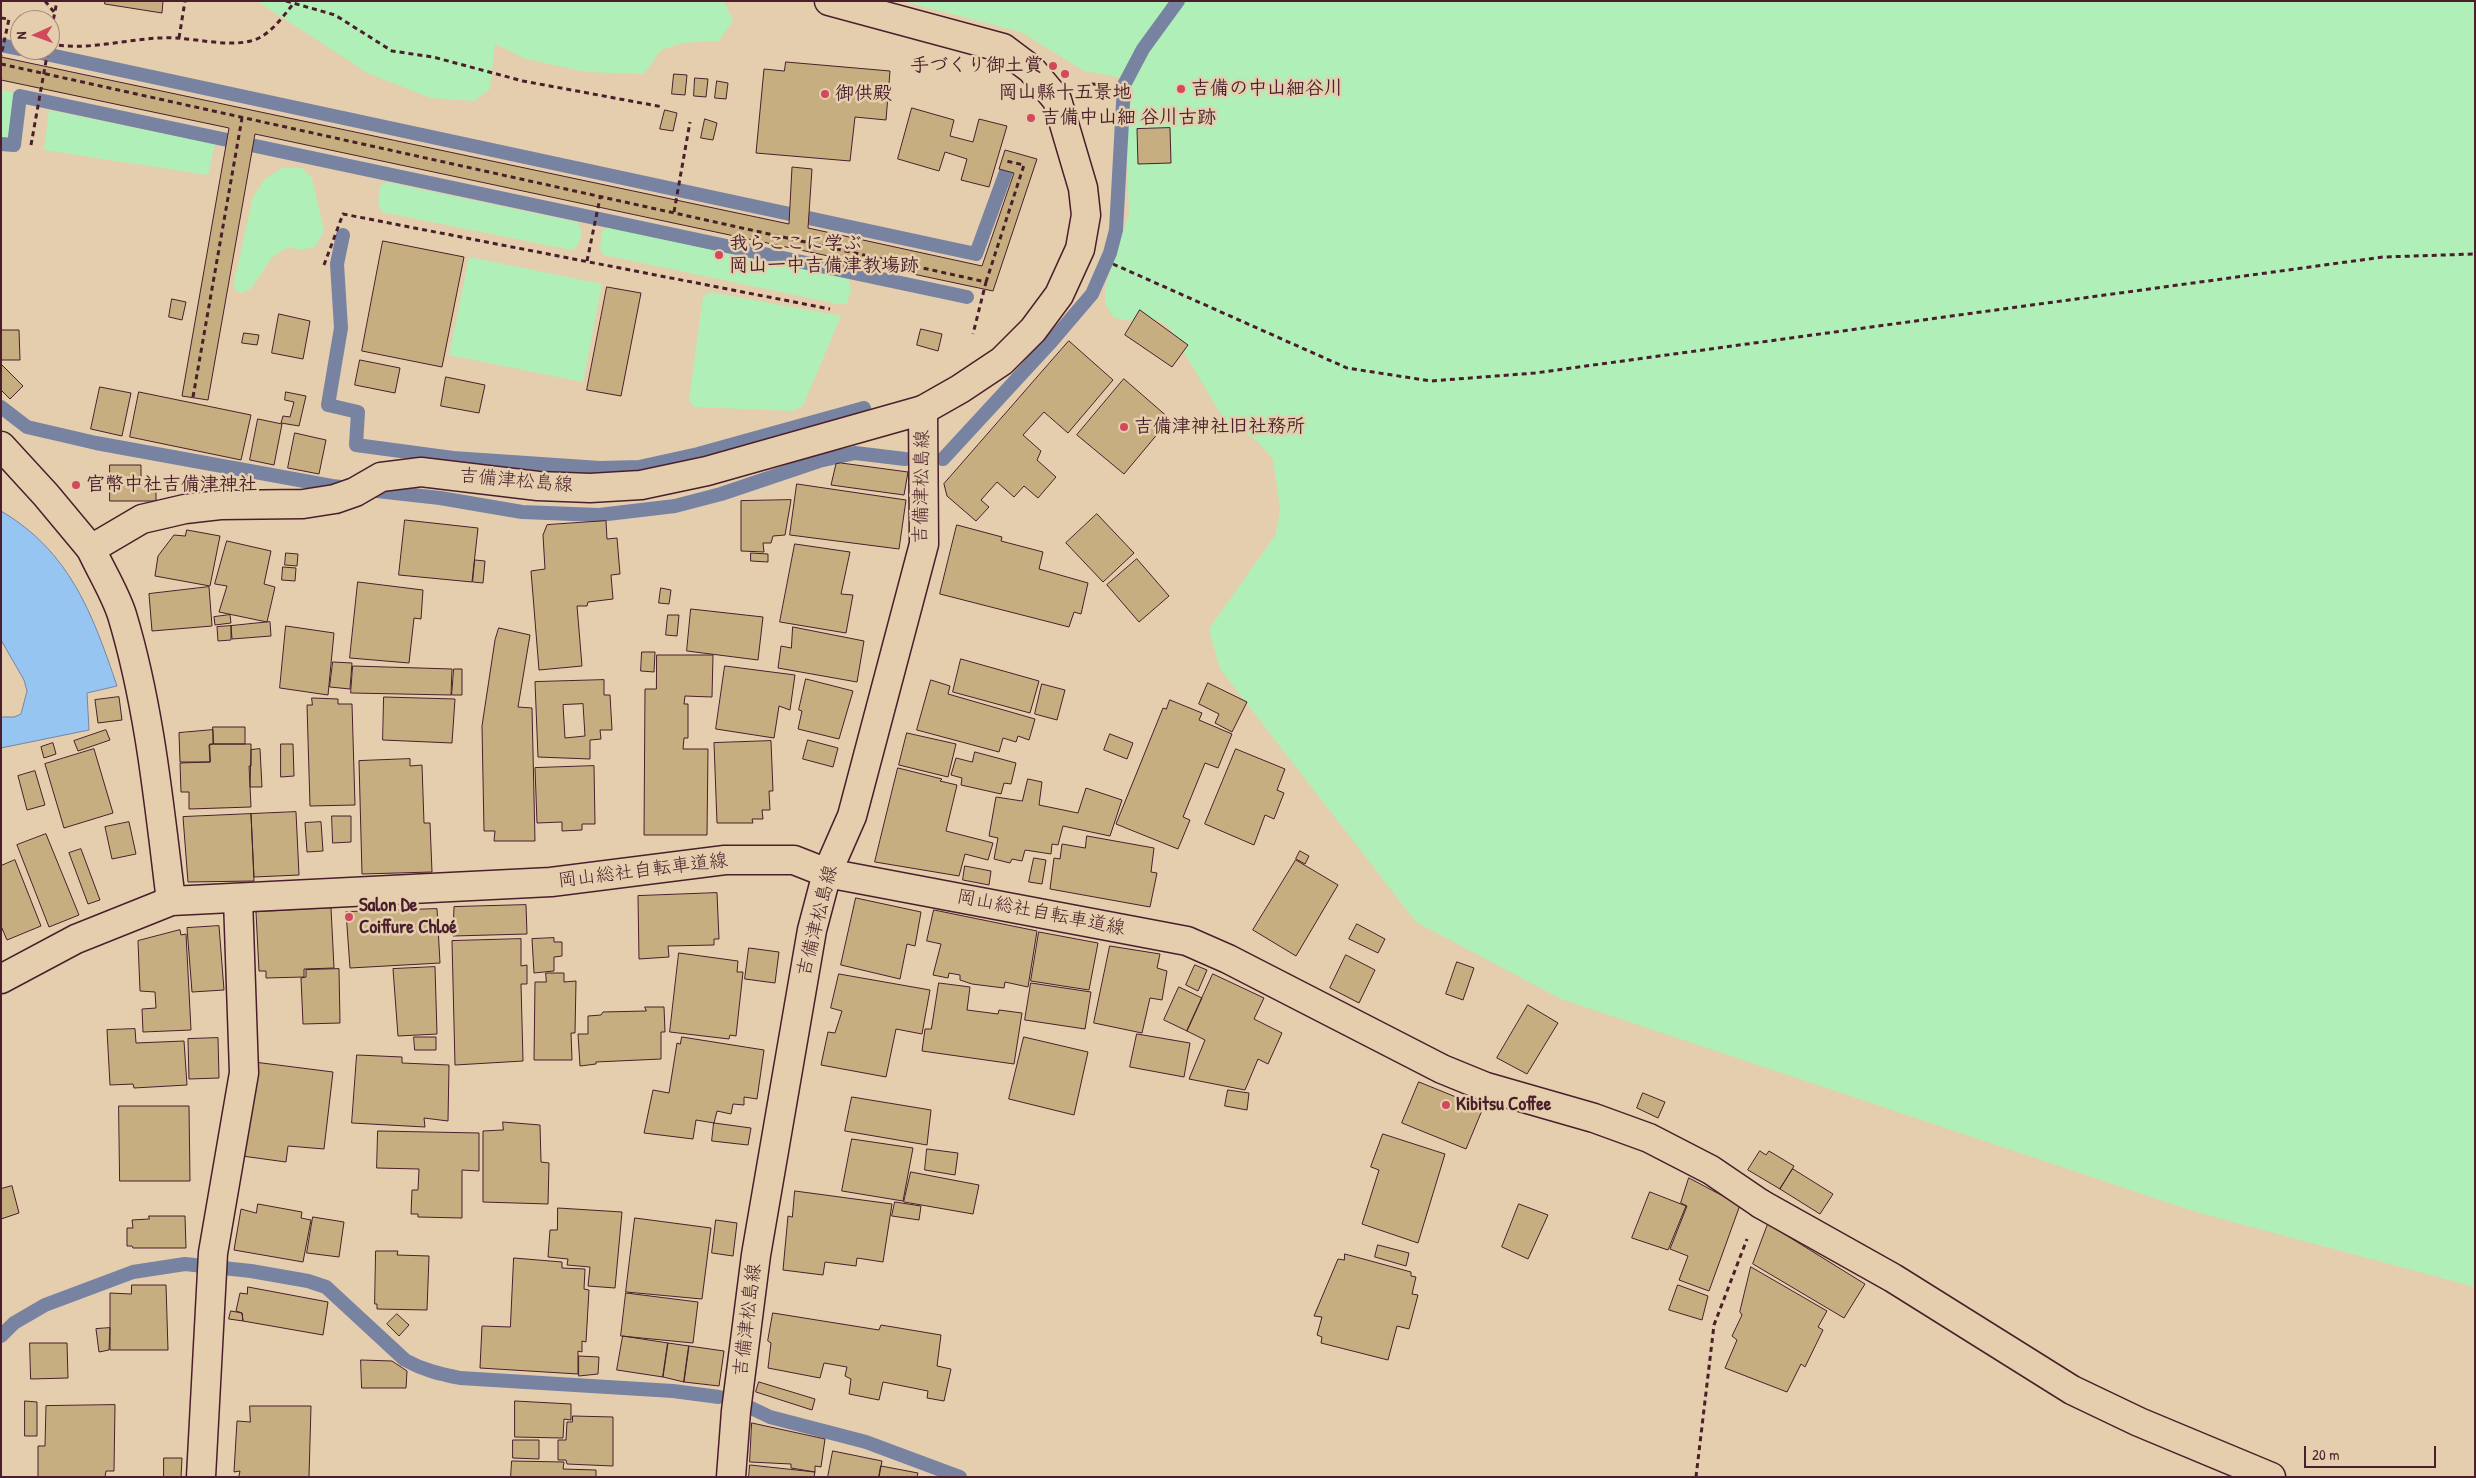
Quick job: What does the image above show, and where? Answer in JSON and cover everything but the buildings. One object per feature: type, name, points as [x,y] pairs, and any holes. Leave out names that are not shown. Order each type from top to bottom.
[{"type":"main road","points":[[829,1],[1003,48],[1031,69],[1058,100],[1083,188],[1086,215],[1080,249],[1059,295],[1033,330],[1002,361],[960,389],[923,410]]},
{"type":"main road","name":"吉備津松島線","points":[[91,550],[142,519],[185,509],[220,505],[303,504],[335,499],[354,492],[380,477],[421,472],[538,486],[590,488],[641,485],[707,471],[923,410],[924,544],[852,816],[827,873],[812,930],[756,1255],[736,1411],[731,1477]]},
{"type":"main road","points":[[1,446],[46,495],[91,550],[121,613],[137,672],[154,762],[170,901]]},
{"type":"main road","name":"岡山総社自転車道線","points":[[1,979],[76,939],[170,901],[551,882],[725,860],[794,860],[827,873],[1187,941],[1228,959],[1442,1069],[1486,1087],[1594,1118],[1649,1138],[1711,1170],[1761,1204],[1893,1278],[2072,1390],[2139,1422],[2271,1477]]},
{"type":"main road","points":[[201,1477],[213,1253],[244,1074],[238,899]]},
{"type":"path","points":[[179,38],[185,1]]},
{"type":"path","points":[[286,1],[335,15],[392,51],[433,57],[523,81],[662,107]]},
{"type":"path","points":[[60,46],[89,46],[179,38],[237,43],[259,38],[276,24],[294,3]]},
{"type":"path","points":[[1,18],[8,19],[1,56]]},
{"type":"path","points":[[31,145],[46,60]]},
{"type":"path","points":[[1,64],[986,282]]},
{"type":"path","points":[[194,397],[242,118]]},
{"type":"path","points":[[674,212],[690,122]]},
{"type":"path","points":[[960,389],[986,282],[1024,165],[1006,161]]},
{"type":"path","points":[[587,261],[600,198]]},
{"type":"path","points":[[324,265],[343,214],[830,309]]},
{"type":"path","points":[[1080,249],[1347,368],[1432,382],[1535,373],[2383,257],[2475,254]]},
{"type":"path","points":[[1696,1477],[1714,1325],[1761,1204]]},
{"type":"green space","points":[[257,1],[724,1],[733,21],[719,41],[682,43],[661,50],[644,74],[586,72],[526,59],[495,44],[490,89],[474,101],[431,98],[369,74]]},
{"type":"green space","points":[[902,1],[2475,1],[2475,1287],[2196,1212],[1561,999],[1416,922],[1220,669],[1209,629],[1276,534],[1280,508],[1273,459],[1257,441],[1223,418],[1169,327],[1155,319],[1133,321],[1114,318],[1105,304],[1105,287],[1129,214],[1126,128],[1133,90],[1128,79],[1084,71],[1021,32]]},
{"type":"green space","points":[[1,90],[15,93],[10,140],[1,139]]},
{"type":"green space","points":[[49,110],[215,144],[208,175],[44,150]]},
{"type":"green space","points":[[282,168],[302,168],[312,178],[324,231],[315,247],[300,250],[288,247],[272,257],[251,289],[241,293],[235,290],[234,282],[253,197],[265,179]]},
{"type":"green space","points":[[386,182],[577,222],[582,231],[578,245],[572,250],[382,212],[378,204],[380,186]]},
{"type":"green space","points":[[608,227],[849,279],[851,290],[847,304],[838,304],[604,255],[600,249],[602,232]]},
{"type":"green space","points":[[469,257],[602,284],[583,382],[449,355]]},
{"type":"green space","points":[[710,292],[841,316],[803,406],[793,411],[694,407],[689,400],[703,297]]},
{"type":"water","points":[[1,511],[25,527],[45,545],[62,565],[88,610],[117,686],[87,693],[89,730],[1,748],[1,717],[14,717],[21,714],[27,691],[24,680],[1,640]]},
{"type":"waterway","points":[[943,459],[1051,342],[1092,294],[1110,253],[1116,230],[1124,85],[1143,49],[1178,1]]},
{"type":"waterway","points":[[1,45],[10,47]]},
{"type":"waterway","points":[[60,57],[976,254],[1006,172]]},
{"type":"waterway","points":[[1,144],[14,145],[20,96],[967,297]]},
{"type":"waterway","points":[[343,235],[337,264],[341,328],[328,405],[358,412],[356,445],[453,458],[600,468],[639,467],[698,454],[864,408]]},
{"type":"waterway","points":[[1,407],[27,427],[96,443],[332,486],[440,498],[522,512],[599,515],[675,506],[721,494],[819,461],[855,453],[905,459]]},
{"type":"waterway","points":[[1,1336],[14,1323],[45,1305],[133,1272],[185,1264],[251,1271],[308,1281],[326,1287],[405,1360],[439,1373],[460,1378],[673,1391],[719,1397]]},
{"type":"waterway","points":[[749,1407],[770,1417],[866,1442],[960,1477]]},
{"type":"place","name":"手づくり御土賞","points":[[1053,66]]},
{"type":"place","name":"岡山縣十五景地","points":[[1065,74]]},
{"type":"place","name":"吉備の中山細谷川","points":[[1181,89]]},
{"type":"place","name":"御供殿","points":[[825,94]]},
{"type":"place","name":"吉備中山細 谷川古跡","points":[[1031,118]]},
{"type":"place","name":"我らここに学ぶ 岡山一中吉備津教塲跡","points":[[719,255]]},
{"type":"place","name":"吉備津神社旧社務所","points":[[1124,427]]},
{"type":"place","name":"官幣中社吉備津神社","points":[[76,485]]},
{"type":"place","name":"Salon De Coiffure Chloé","points":[[349,917]]},
{"type":"place","name":"Kibitsu Coffee","points":[[1446,1105]]}]
